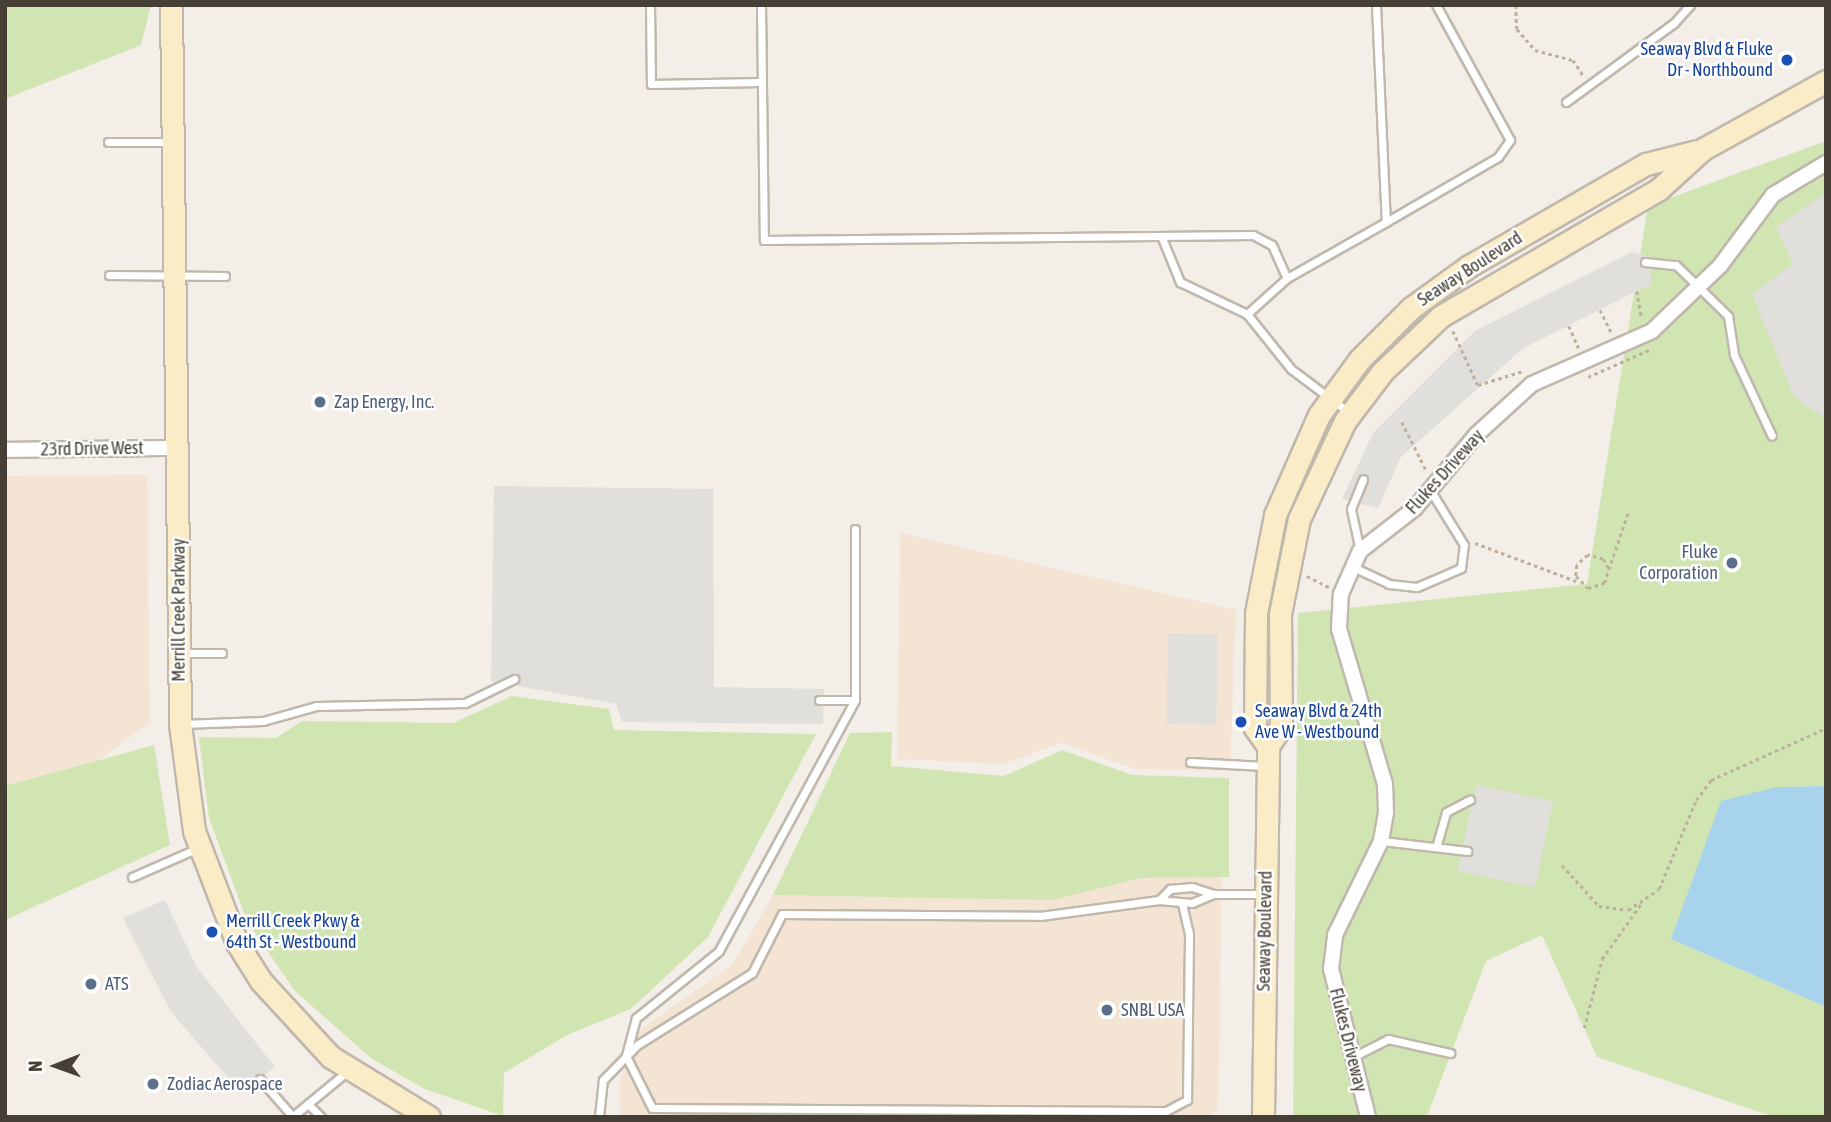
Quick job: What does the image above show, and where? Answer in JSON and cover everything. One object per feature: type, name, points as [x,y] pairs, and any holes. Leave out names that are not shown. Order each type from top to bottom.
[{"type":"street","name":"Merrill Creek Parkway","points":[[170,5],[176,277],[180,724],[183,777],[199,848],[237,943],[261,981],[349,1070],[429,1117]]},
{"type":"street","name":"Seaway Boulevard","points":[[1263,1117],[1268,756],[1281,727],[1280,614],[1287,566],[1317,473],[1350,414],[1382,372],[1441,316],[1658,189],[1703,149],[1826,81]]},
{"type":"street","name":"Seaway Boulevard","points":[[1268,756],[1255,728],[1256,613],[1265,556],[1294,466],[1330,400],[1410,308],[1469,266],[1646,164],[1703,149]]},
{"type":"street","name":"Flukes Driveway","points":[[1368,1117],[1350,1058],[1331,970],[1335,935],[1381,841],[1385,784],[1339,629],[1342,594],[1360,551],[1434,484],[1522,393],[1558,373],[1652,331],[1699,286],[1773,195],[1826,163]]},
{"type":"street","name":"23rd Drive West","points":[[5,450],[178,448]]},
{"type":"lane","points":[[650,5],[651,84],[762,82]]},
{"type":"lane","points":[[761,5],[764,240],[1253,235],[1272,244],[1287,278]]},
{"type":"lane","points":[[1376,5],[1386,222]]},
{"type":"lane","points":[[1247,314],[1287,278],[1498,157],[1510,140],[1436,5]]},
{"type":"lane","points":[[1566,102],[1690,5]]},
{"type":"lane","points":[[108,142],[174,141]]},
{"type":"lane","points":[[1162,238],[1180,282],[1247,314],[1291,369],[1350,414]]},
{"type":"lane","points":[[1645,262],[1676,265],[1728,316],[1734,355],[1772,436]]},
{"type":"lane","points":[[109,275],[225,276]]},
{"type":"lane","points":[[1360,551],[1351,509],[1363,479]]},
{"type":"lane","points":[[1353,567],[1390,584],[1417,587],[1461,568],[1464,545],[1434,484]]},
{"type":"lane","points":[[855,529],[855,700],[719,951],[636,1018],[626,1056],[652,1108],[1166,1111],[1187,1100],[1189,934],[1182,904]]},
{"type":"lane","points":[[180,653],[222,653]]},
{"type":"lane","points":[[180,724],[263,721],[316,706],[465,703],[514,679]]},
{"type":"lane","points":[[819,700],[855,700]]},
{"type":"lane","points":[[1190,762],[1268,756]]},
{"type":"lane","points":[[1437,844],[1446,812],[1470,800]]},
{"type":"lane","points":[[1381,841],[1437,844],[1467,851]]},
{"type":"lane","points":[[132,877],[199,848]]},
{"type":"lane","points":[[1159,900],[1181,888],[1213,894],[1266,894]]},
{"type":"lane","points":[[600,1117],[603,1080],[626,1056],[752,973],[782,914],[1040,916],[1159,900],[1182,904],[1213,894]]},
{"type":"lane","points":[[1350,1058],[1388,1039],[1450,1053]]},
{"type":"lane","points":[[260,1079],[293,1116],[349,1070]]},
{"type":"lane","points":[[308,1104],[321,1117]]},
{"type":"path","points":[[1516,5],[1517,29],[1535,50],[1573,60],[1589,85]]},
{"type":"path","points":[[1441,316],[1463,343],[1478,385],[1547,363],[1568,381],[1591,376],[1652,348]]},
{"type":"path","points":[[1402,422],[1434,484]]},
{"type":"path","points":[[1464,545],[1477,543],[1578,582],[1599,587],[1628,513]]},
{"type":"path","points":[[1578,582],[1575,570],[1583,557],[1599,556],[1608,568]]},
{"type":"path","points":[[1287,566],[1342,594]]},
{"type":"path","points":[[1584,1028],[1602,959],[1643,902],[1659,888],[1696,800],[1711,780],[1826,728]]},
{"type":"path","points":[[1562,865],[1600,906],[1628,910],[1643,902]]},
{"type":"shaded area","points":[[1826,193],[1826,419],[1794,397],[1752,294],[1793,264],[1776,227]]},
{"type":"shaded area","points":[[1632,252],[1650,257],[1651,284],[1522,349],[1401,457],[1378,508],[1342,499],[1373,433],[1475,331]]},
{"type":"shaded area","points":[[147,475],[150,722],[41,803],[5,798],[5,476]]},
{"type":"shaded area","points":[[494,486],[713,489],[714,687],[824,689],[823,724],[622,722],[616,704],[491,681]]},
{"type":"shaded area","points":[[900,533],[1236,610],[1230,771],[1135,769],[1061,743],[1003,764],[897,759]]},
{"type":"shaded area","points":[[1168,633],[1218,634],[1216,725],[1166,724]]},
{"type":"shaded area","points":[[1476,785],[1553,801],[1535,888],[1458,871]]},
{"type":"shaded area","points":[[1222,877],[1218,1110],[1205,1117],[621,1117],[620,1080],[638,1031],[732,965],[773,895],[1053,900],[1141,878]]},
{"type":"shaded area","points":[[165,900],[196,966],[275,1067],[242,1094],[171,1012],[123,918]]},
{"type":"green space","points":[[5,5],[151,5],[141,45],[5,99]]},
{"type":"green space","points":[[1826,141],[1826,786],[1777,787],[1671,939],[1826,1007],[1826,1117],[1774,1117],[1597,1057],[1542,935],[1486,961],[1427,1117],[1293,1117],[1298,613],[1587,584],[1648,206]]},
{"type":"green space","points":[[512,696],[609,709],[614,730],[816,734],[708,937],[631,1009],[567,1035],[504,1073],[503,1116],[425,1089],[372,1059],[295,991],[247,921],[209,818],[199,737],[276,738],[302,721],[453,723]]},
{"type":"green space","points":[[892,732],[891,766],[1004,776],[1062,750],[1132,775],[1229,778],[1229,877],[1141,878],[1053,900],[773,895],[850,733]]},
{"type":"green space","points":[[154,745],[170,845],[5,920],[5,786]]},
{"type":"water","points":[[1826,786],[1826,1007],[1671,939],[1721,801],[1777,787]]},
{"type":"place","name":"Seaway Blvd & Fluke Dr - Northbound","points":[[1787,60]]},
{"type":"place","name":"Zap Energy, Inc.","points":[[320,402]]},
{"type":"place","name":"Fluke Corporation","points":[[1732,563]]},
{"type":"place","name":"Seaway Blvd & 24th Ave W - Westbound","points":[[1241,722]]},
{"type":"place","name":"Merrill Creek Pkwy & 64th St - Westbound","points":[[212,932]]},
{"type":"place","name":"ATS","points":[[91,984]]},
{"type":"place","name":"SNBL USA","points":[[1107,1010]]},
{"type":"place","name":"Zodiac Aerospace","points":[[153,1084]]}]
